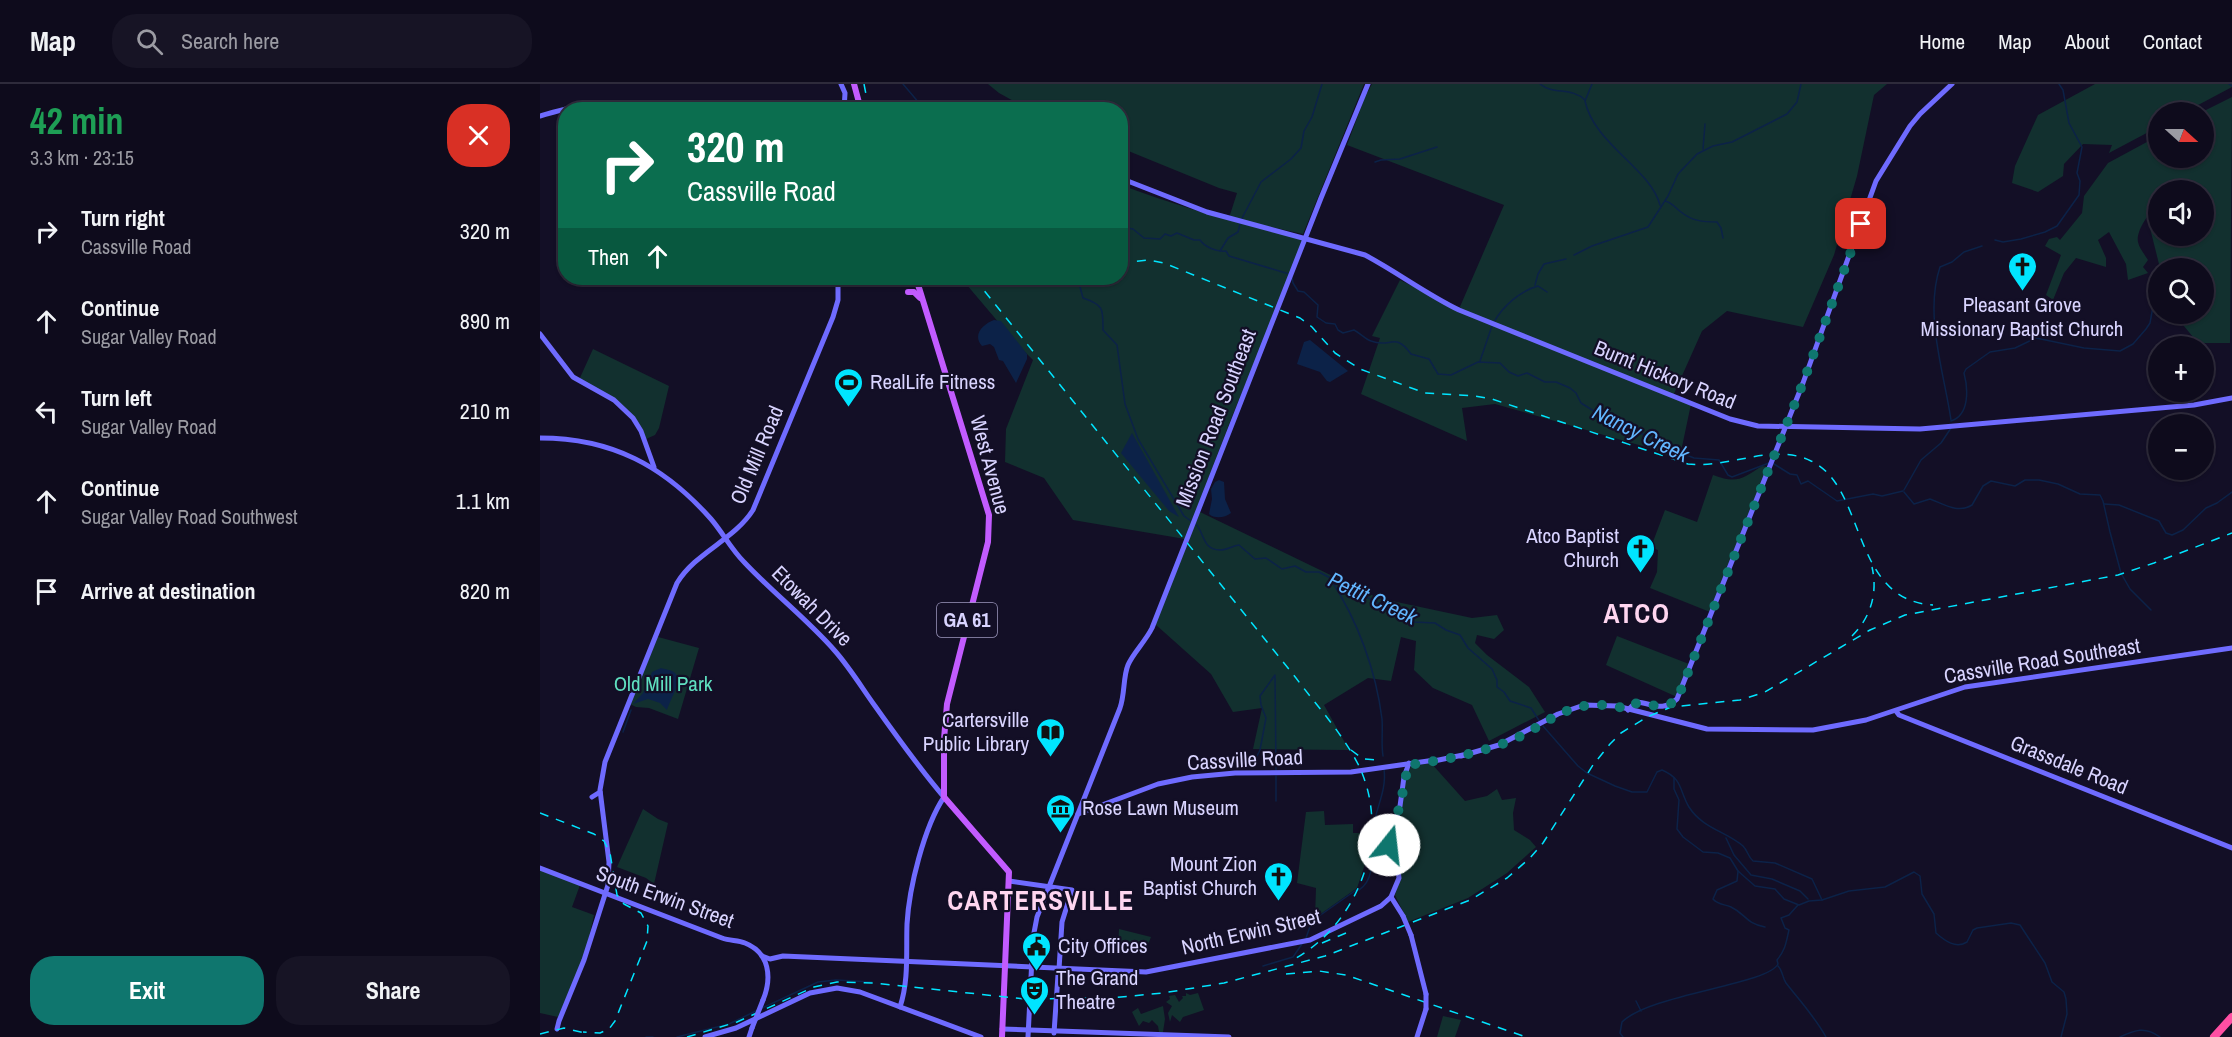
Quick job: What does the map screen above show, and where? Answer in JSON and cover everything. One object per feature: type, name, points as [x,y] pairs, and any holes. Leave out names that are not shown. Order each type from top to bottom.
[{"type":"highway","points":[[2214,1037],[2232,1017]]},
{"type":"highway","points":[[2221,1037],[2230,1025]]},
{"type":"main road","points":[[856,84],[861,102]]},
{"type":"main road","points":[[912,285],[907,291],[914,292],[921,298]]},
{"type":"main road","name":"West Avenue","points":[[916,285],[988,510],[989,536],[947,705],[944,733],[944,797]]},
{"type":"main road","points":[[942,381],[946,373],[954,377],[951,388]]},
{"type":"main road","points":[[975,483],[978,476]]},
{"type":"main road","points":[[937,788],[941,788],[944,783]]},
{"type":"main road","name":"Etowah Drive","points":[[944,797],[1009,872],[1009,881]]},
{"type":"main road","points":[[1002,1037],[1009,881]]},
{"type":"street","points":[[841,84],[844,102]]},
{"type":"street","name":"Mission Road Southeast","points":[[1028,1037],[1035,922],[1082,811],[1124,697],[1128,664],[1150,631],[1368,84]]},
{"type":"street","points":[[1628,710],[1634,703],[1640,702],[1659,707],[1677,699],[1787,425],[1876,181],[1916,119],[1952,84]]},
{"type":"street","points":[[540,117],[558,111]]},
{"type":"street","name":"Burnt Hickory Road","points":[[1128,181],[1207,212],[1365,255],[1431,296],[1459,310],[1730,419],[1758,426],[1908,429],[1951,427],[2196,405],[2232,398]]},
{"type":"street","name":"Old Mill Road","points":[[558,1029],[606,894],[609,867],[600,792],[605,762],[672,591],[689,567],[745,522],[753,510],[824,339],[838,300],[838,285]]},
{"type":"street","points":[[838,300],[844,293]]},
{"type":"street","points":[[540,334],[573,377],[614,400],[630,414],[640,429],[654,468]]},
{"type":"street","points":[[819,351],[827,347],[824,339]]},
{"type":"street","name":"Etowah Drive","points":[[540,438],[589,442],[643,462],[686,492],[748,567],[836,653],[893,732],[944,797]]},
{"type":"street","points":[[643,462],[649,455]]},
{"type":"street","name":"Cassville Road Southeast","points":[[1719,730],[1804,731],[1846,725],[1895,713],[1961,688],[2232,648]]},
{"type":"street","name":"Cassville Road","points":[[1082,811],[1164,782],[1192,777],[1235,773],[1340,772],[1477,754],[1508,744],[1555,716],[1591,701],[1700,728],[1719,730]]},
{"type":"street","points":[[1634,703],[1635,711]]},
{"type":"street","name":"Cassville Road","points":[[1555,716],[1591,706],[1635,711],[1654,717]]},
{"type":"street","name":"Grassdale Road","points":[[1895,713],[2232,848]]},
{"type":"street","name":"Cassville Road","points":[[1461,756],[1499,745],[1536,727]]},
{"type":"street","points":[[1801,737],[1804,731]]},
{"type":"street","points":[[1408,764],[1399,810],[1389,840],[1390,852],[1399,874],[1391,897],[1411,935],[1426,994],[1426,1009],[1417,1037]]},
{"type":"street","points":[[592,797],[600,792]]},
{"type":"street","name":"West Avenue","points":[[900,1006],[905,987],[908,915],[922,848],[926,834],[944,797]]},
{"type":"street","name":"South Erwin Street","points":[[540,868],[722,938],[748,944],[762,956],[767,965]]},
{"type":"street","points":[[1009,881],[1072,890],[1062,921],[1054,1035]]},
{"type":"street","name":"North Erwin Street","points":[[1005,966],[1148,972],[1303,942],[1382,906],[1391,897]]},
{"type":"street","points":[[762,956],[772,959],[783,956],[1005,966]]},
{"type":"street","points":[[749,1037],[769,983],[767,965],[772,959]]},
{"type":"street","points":[[705,1037],[736,1027],[803,995],[837,988],[852,990],[900,1006],[981,1037]]},
{"type":"street","points":[[1002,1029],[1229,1037]]},
{"type":"green space","points":[[988,84],[1364,84],[1303,234],[1229,218],[1237,193],[1219,188],[1128,151],[1128,102],[1015,102]]},
{"type":"green space","points":[[1372,84],[1887,84],[1874,95],[1857,176],[1834,255],[1803,327],[1727,311],[1702,331],[1673,396],[1691,404],[1679,461],[1653,449],[1495,404],[1462,408],[1467,441],[1361,394],[1380,338],[1372,336],[1400,280],[1459,309],[1504,205],[1347,145]]},
{"type":"green space","points":[[2095,84],[2232,84],[2232,87],[2204,102],[2148,102],[2148,132],[2109,153],[2112,145],[2083,144],[2064,164],[2063,176],[2038,192],[2012,183],[2015,166],[2038,115]]},
{"type":"green space","points":[[2232,97],[2230,343],[2214,343],[2214,336],[2192,336],[2182,324],[2214,324],[2214,258],[2158,258],[2154,246],[2214,246],[2214,180],[2148,180],[2148,216],[2142,225],[2138,242],[2148,260],[2143,267],[2148,273],[2128,280],[2126,264],[2109,232],[2098,240],[2106,258],[2106,267],[2076,258],[2064,273],[2053,300],[2046,295],[2061,255],[2045,246],[2049,239],[2057,237],[2060,240],[2082,213],[2084,196],[2108,163],[2148,141],[2148,168],[2214,168],[2214,106]]},
{"type":"green space","points":[[1128,187],[1212,215],[1306,238],[1233,414],[1185,539],[1073,520],[1044,478],[1005,462],[1006,429],[1033,360],[967,285],[1128,285]]},
{"type":"green space","points":[[593,349],[669,386],[659,428],[655,435],[646,439],[628,410],[579,380]]},
{"type":"green space","points":[[1762,466],[1768,467],[1710,612],[1650,588],[1657,572],[1658,550],[1651,547],[1665,510],[1697,522],[1713,475],[1734,480]]},
{"type":"green space","points":[[1200,512],[1378,598],[1472,618],[1497,615],[1504,630],[1494,639],[1477,635],[1475,643],[1529,687],[1545,712],[1489,741],[1472,705],[1433,688],[1414,670],[1416,641],[1401,637],[1391,681],[1368,678],[1324,705],[1349,750],[1253,749],[1262,708],[1233,712],[1211,674],[1155,624]]},
{"type":"green space","points":[[1617,636],[1689,664],[1677,697],[1606,665]]},
{"type":"green space","name":"Old Mill Park","points":[[658,637],[699,648],[678,719],[649,708],[630,704]]},
{"type":"green space","points":[[1431,763],[1465,801],[1487,796],[1497,789],[1502,800],[1516,798],[1513,813],[1514,830],[1530,840],[1536,847],[1507,873],[1468,898],[1408,922],[1395,895],[1399,882],[1390,845],[1409,769],[1412,766]]},
{"type":"green space","points":[[643,809],[668,823],[654,884],[646,878],[617,867]]},
{"type":"green space","points":[[1324,811],[1325,825],[1353,824],[1353,833],[1369,833],[1365,864],[1357,888],[1315,918],[1316,888],[1297,883],[1306,812]]},
{"type":"green space","points":[[540,869],[580,885],[572,907],[594,915],[587,946],[558,1017],[540,1013]]},
{"type":"green space","points":[[1119,929],[1151,937],[1144,954],[1128,947],[1118,950]]},
{"type":"green space","points":[[1186,993],[1190,995],[1198,993],[1204,1010],[1183,1017],[1180,1022],[1172,1015],[1170,1022],[1168,1013],[1172,1006],[1166,1002],[1170,999],[1169,996],[1175,995],[1179,1002],[1182,996],[1186,996]]},
{"type":"green space","points":[[1163,1006],[1165,1019],[1163,1032],[1159,1032],[1158,1026],[1152,1020],[1149,1023],[1143,1021],[1139,1026],[1132,1012],[1138,1008],[1141,1014]]},
{"type":"green space","points":[[1443,1016],[1461,1020],[1455,1037],[1437,1037]]},
{"type":"water","points":[[994,320],[1001,321],[1027,354],[1016,383],[1003,361],[999,360],[994,347],[990,344],[982,346],[979,342],[980,330]]},
{"type":"water","points":[[1310,340],[1348,371],[1330,382],[1320,372],[1297,364],[1304,342]]},
{"type":"water","points":[[1132,433],[1179,517],[1169,511],[1121,453]]},
{"type":"water","points":[[1219,480],[1224,482],[1225,499],[1231,513],[1217,517],[1209,514],[1211,489]]},
{"type":"water","points":[[661,668],[674,672],[677,676],[677,686],[667,710],[660,703],[648,699],[633,704],[643,693],[652,672]]},
{"type":"waterway","name":"Pettit Creek","points":[[903,84],[918,102]]},
{"type":"waterway","points":[[1220,251],[1228,238],[1238,232],[1241,220],[1261,182],[1291,159],[1301,148],[1304,131],[1312,117],[1322,84]]},
{"type":"waterway","points":[[1540,84],[1580,96],[1585,100]]},
{"type":"waterway","points":[[1592,84],[1585,101],[1590,116],[1610,143],[1645,179],[1660,205]]},
{"type":"waterway","points":[[1574,255],[1592,246],[1648,227],[1668,196],[1678,174],[1697,154],[1713,146],[1732,142],[1787,114],[1797,102],[1801,84]]},
{"type":"waterway","points":[[1995,240],[2003,242],[2021,239],[2057,226],[2079,195],[2080,181],[2077,173],[2082,147],[2069,123],[2063,90],[2059,84]]},
{"type":"waterway","points":[[1703,149],[1705,124]]},
{"type":"waterway","points":[[1375,162],[1400,159],[1437,147]]},
{"type":"waterway","points":[[1665,201],[1694,219],[1717,222],[1723,238]]},
{"type":"waterway","name":"Nancy Creek","points":[[1128,228],[1133,229],[1144,238],[1160,239],[1165,234],[1171,236],[1177,233],[1200,240],[1218,251],[1226,251],[1229,256],[1289,274]]},
{"type":"waterway","points":[[1951,420],[1937,344],[1934,304],[1936,285],[1940,267],[1952,262],[1964,252],[1982,246]]},
{"type":"waterway","points":[[1535,285],[1544,264],[1566,259]]},
{"type":"waterway","name":"Nancy Creek","points":[[1292,278],[1298,291],[1304,292],[1318,305],[1317,317],[1326,323],[1335,324],[1343,333],[1354,330],[1378,343],[1400,343],[1411,354],[1429,359],[1438,374],[1451,375],[1478,362],[1500,363],[1509,372],[1518,376],[1527,373],[1545,382],[1556,382],[1570,388],[1576,393],[1581,403],[1613,423],[1624,423],[1628,429],[1651,437],[1659,444],[1694,458],[1719,460],[1728,475],[1732,477],[1769,463]]},
{"type":"waterway","name":"Pettit Creek","points":[[1077,285],[1083,298],[1095,303],[1101,309],[1103,330],[1117,345],[1125,404],[1138,439],[1184,516],[1191,521]]},
{"type":"waterway","points":[[1494,322],[1507,305],[1525,291],[1538,286],[1547,292]]},
{"type":"waterway","points":[[1951,421],[1957,418],[1965,407],[1967,393],[1964,373],[1966,369],[1990,352],[2015,348],[2036,338],[2084,348],[2120,351],[2133,344],[2149,324]]},
{"type":"waterway","points":[[1480,361],[1492,326]]},
{"type":"waterway","points":[[1904,490],[1921,460],[1941,443],[1951,428]]},
{"type":"waterway","name":"Nancy Creek","points":[[1774,464],[1790,474],[1797,475],[1801,484],[1808,481],[1837,501],[1903,491]]},
{"type":"waterway","name":"Nancy Creek","points":[[1904,492],[1914,504],[1930,499],[1961,509],[1972,505],[1983,486],[1991,481],[2015,486],[2025,480],[2039,480],[2058,484],[2080,494],[2100,495],[2121,573]]},
{"type":"waterway","name":"Nancy Creek","points":[[2104,504],[2119,505],[2159,521],[2166,533],[2172,535],[2183,530],[2206,508],[2232,492]]},
{"type":"waterway","name":"Pettit Creek","points":[[1195,523],[1207,544],[1214,549],[1223,550],[1239,545],[1255,559],[1266,558],[1282,569],[1295,566],[1306,572],[1319,572],[1414,622],[1435,623],[1460,635],[1468,648],[1492,669],[1497,680],[1497,687],[1510,701],[1531,708],[1540,722]]},
{"type":"waterway","points":[[2122,575],[2130,589],[2151,610]]},
{"type":"waterway","points":[[1331,580],[1350,612],[1370,665],[1382,719],[1383,756]]},
{"type":"waterway","points":[[1256,758],[1260,750],[1266,718],[1260,696],[1275,675],[1276,770]]},
{"type":"waterway","points":[[623,732],[631,710]]},
{"type":"waterway","points":[[1543,726],[1578,766],[1587,773],[1615,786],[1632,792],[1647,792],[1657,772],[1662,770],[1669,773],[1680,786],[1689,807],[1701,820],[1737,841],[1753,861],[1775,863],[1812,879],[1822,900]]},
{"type":"waterway","points":[[1238,765],[1243,759],[1254,759]]},
{"type":"waterway","points":[[1359,890],[1365,885],[1371,870],[1373,828],[1383,792],[1384,769]]},
{"type":"waterway","points":[[1276,776],[1276,801]]},
{"type":"waterway","name":"Pettit Creek","points":[[1674,778],[1674,789],[1679,800],[1677,829],[1683,837],[1703,852],[1718,853],[1730,858],[1738,871],[1755,886],[1775,889],[1784,899],[1799,905],[1849,891],[1885,887],[1914,872],[1920,876],[1922,894],[1934,914],[1936,933],[1947,941],[1959,945],[1967,942],[1973,930],[1977,928],[2011,923],[2020,925],[2045,963],[2052,982],[2064,992],[2067,1014],[2061,1037]]},
{"type":"waterway","points":[[1726,838],[1734,855],[1751,875],[1772,879],[1800,891],[1808,899]]},
{"type":"waterway","points":[[1738,871],[1737,881],[1717,890],[1713,899],[1736,910],[1749,921],[1765,927]]},
{"type":"waterway","points":[[1306,938],[1312,921],[1356,890]]},
{"type":"waterway","points":[[1623,1037],[1620,1033],[1622,1022],[1636,1012],[1681,997],[1753,978],[1769,971],[1778,964],[1777,960],[1784,949],[1789,930],[1785,928],[1781,918],[1789,915],[1798,905]]},
{"type":"waterway","points":[[1263,966],[1293,957],[1302,944]]},
{"type":"waterway","points":[[1778,966],[1786,983],[1826,1037]]},
{"type":"waterway","points":[[762,1008],[818,982],[836,980],[872,982]]},
{"type":"waterway","points":[[1636,1001],[1641,1011]]},
{"type":"waterway","points":[[677,1037],[729,1024],[758,1010]]},
{"type":"waterway","name":"Pettit Creek","points":[[2120,1037],[2140,1030],[2150,1031],[2160,1037]]},
{"type":"waterway","points":[[646,1037],[653,1037]]},
{"type":"railway","points":[[864,84],[867,102]]},
{"type":"railway","points":[[1128,262],[1148,260],[1164,263],[1300,318],[1312,327],[1335,353],[1360,369],[1425,393],[1492,399],[1688,464],[1703,465],[1782,454],[1811,461],[1829,474],[1842,494],[1873,564],[1887,584],[1906,598],[1933,605]]},
{"type":"railway","points":[[980,285],[1296,678],[1337,731],[1358,764],[1368,791],[1372,820],[1370,848],[1363,876],[1351,902],[1335,925],[1315,945],[1291,961]]},
{"type":"railway","points":[[687,1037],[737,1022],[814,987],[837,982],[874,983],[1025,999],[1110,998],[1163,993],[1224,983],[1325,956],[1470,900],[1507,878],[1543,843],[1593,765],[1610,744],[1621,733],[1647,717],[1671,707],[1740,700],[1765,692],[1870,630],[1905,615],[2118,575],[2232,533]]},
{"type":"railway","points":[[1852,636],[1864,621],[1871,604],[1874,586],[1872,567]]},
{"type":"railway","points":[[1351,750],[1363,759],[1380,760]]},
{"type":"railway","points":[[540,813],[594,834],[604,841],[610,853],[617,895],[624,904],[641,913],[648,926],[647,941],[615,1021],[609,1029],[600,1033],[583,1032]]},
{"type":"railway","points":[[1322,943],[1346,933]]},
{"type":"railway","points":[[1286,974],[1319,971],[1346,975],[1526,1037]]},
{"type":"railway","points":[[540,1034],[564,1028],[589,1034]]},
{"type":"place","name":"Pleasant Grove Missionary Baptist Church","points":[[2022,292]]},
{"type":"place","name":"RealLife Fitness","points":[[849,408]]},
{"type":"place","name":"Atco Baptist Church","points":[[1640,574]]},
{"type":"place","name":"Cartersville Public Library","points":[[1050,758]]},
{"type":"place","name":"Rose Lawn Museum","points":[[1061,834]]},
{"type":"place","name":"Mount Zion Baptist Church","points":[[1278,902]]},
{"type":"place","name":"City Offices","points":[[1037,972]]},
{"type":"place","name":"The Grand Theatre","points":[[1035,1016]]},
{"type":"district","name":"ATCO","points":[[1637,614]]},
{"type":"district","name":"CARTERSVILLE","points":[[1041,901]]},
{"type":"route","points":[[1389,845],[1408,765],[1461,756],[1499,745],[1558,714],[1580,706],[1602,704],[1628,709],[1636,702],[1659,707],[1677,700],[1803,383],[1861,224]]}]
